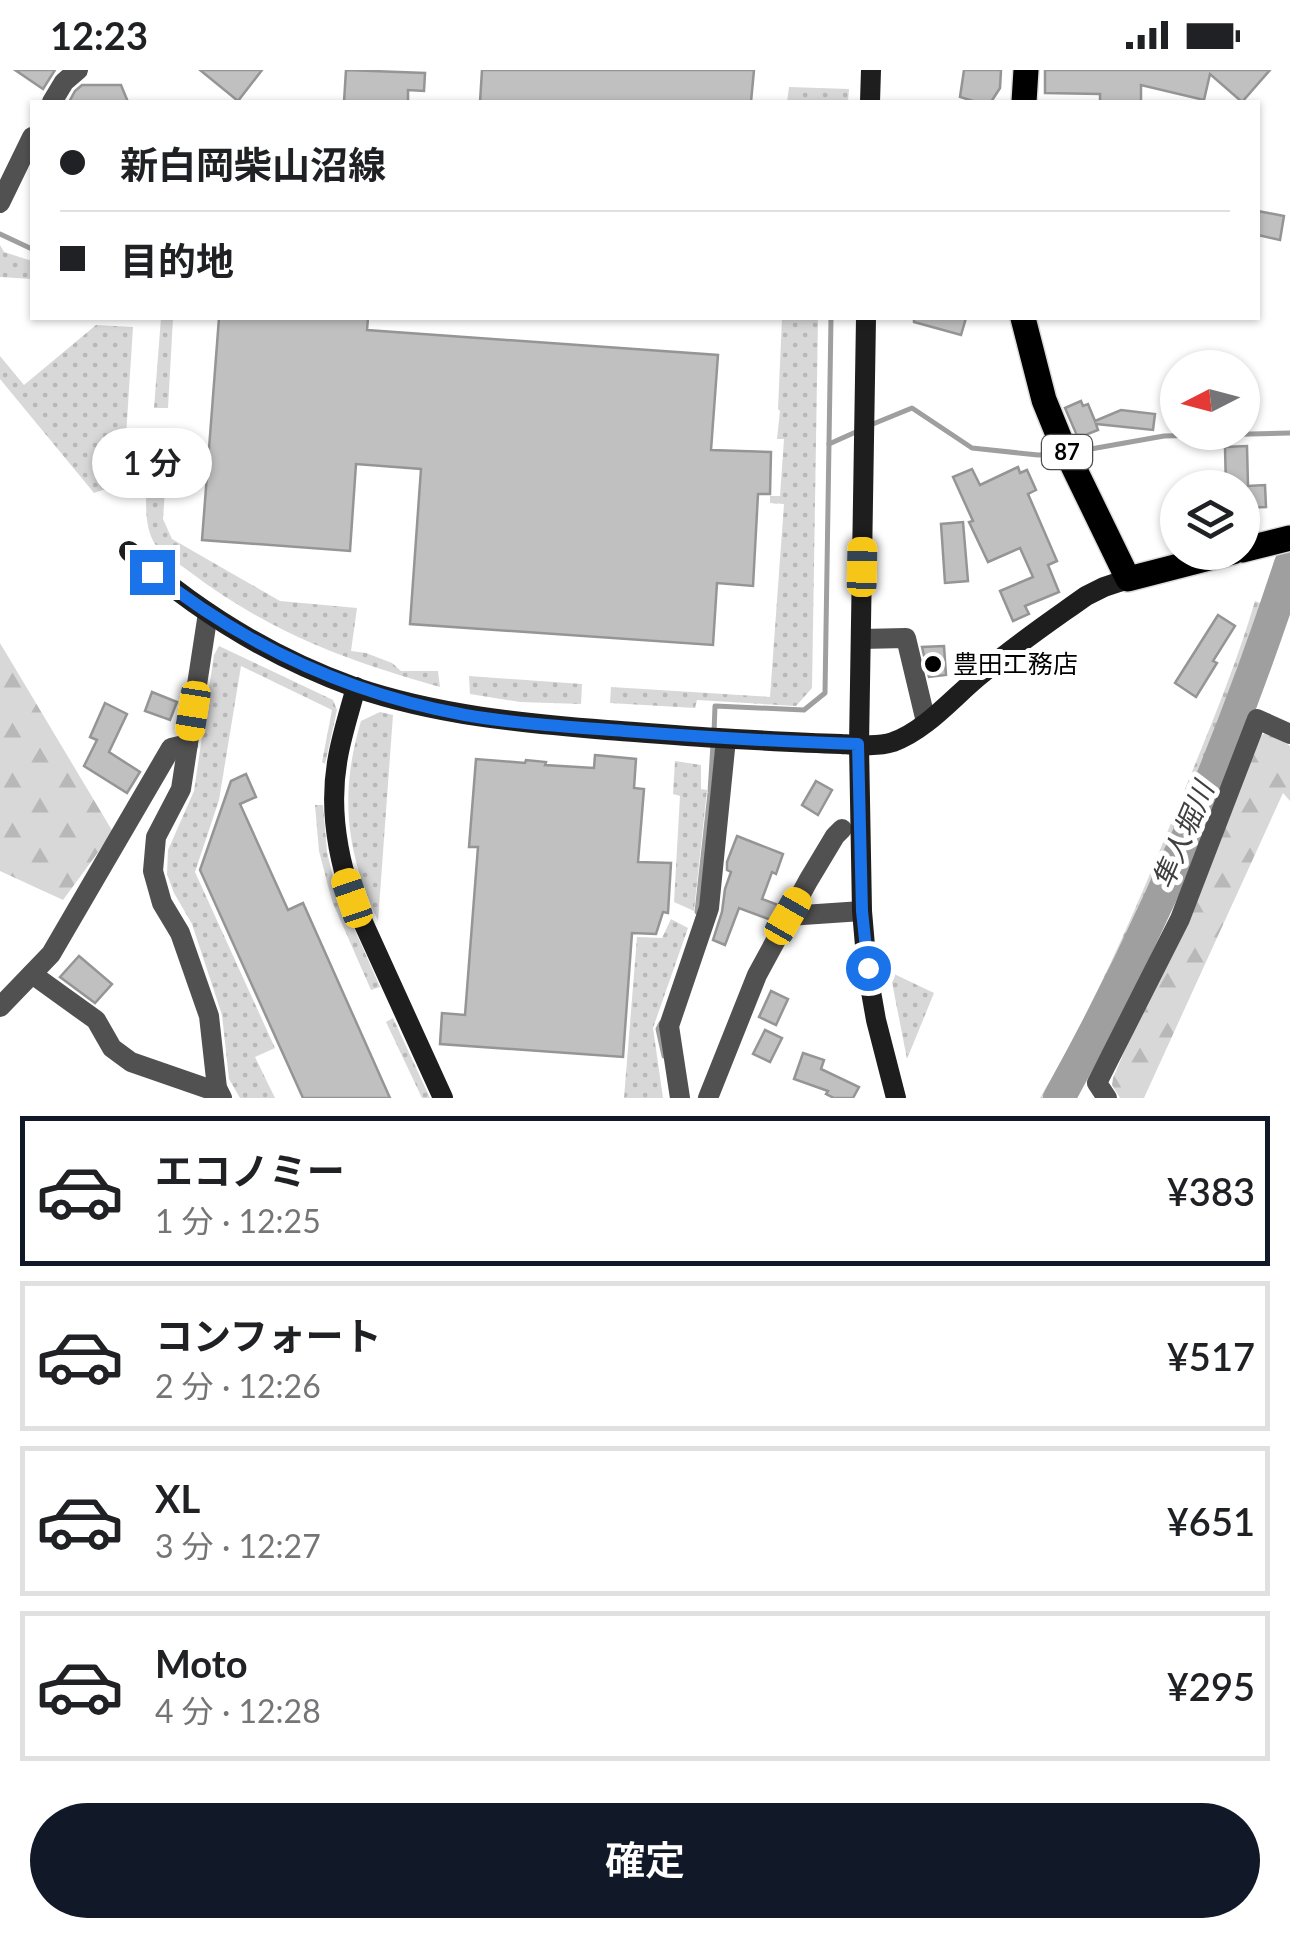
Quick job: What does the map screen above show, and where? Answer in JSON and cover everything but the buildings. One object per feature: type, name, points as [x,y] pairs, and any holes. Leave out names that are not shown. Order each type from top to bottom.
[{"type":"main road","points":[[1024,100],[1026,70]]},
{"type":"main road","name":"87","points":[[1024,320],[1044,400],[1128,579]]},
{"type":"main road","points":[[1128,579],[1163,570]]},
{"type":"street","points":[[53,100],[64,82],[78,70]]},
{"type":"street","points":[[870,100],[871,70]]},
{"type":"street","points":[[0,203],[30,141]]},
{"type":"street","points":[[866,320],[858,744],[862,911],[876,1020],[896,1098]]},
{"type":"street","points":[[129,551],[208,614],[276,653],[356,687],[431,708],[550,726],[858,744],[887,744],[926,722],[985,670],[1086,596],[1128,579]]},
{"type":"street","points":[[32,974],[96,1020],[112,1048],[130,1062],[220,1093],[209,1016],[153,871],[156,836],[180,789],[208,614]]},
{"type":"street","points":[[861,639],[906,638],[926,722]]},
{"type":"street","points":[[356,687],[334,786],[343,872],[443,1098]]},
{"type":"street","points":[[1107,1098],[1096,1084],[1180,919],[1257,719],[1290,734]]},
{"type":"street","points":[[680,1098],[669,1026],[709,908],[726,739]]},
{"type":"street","points":[[0,1007],[51,954],[172,748],[188,744]]},
{"type":"street","points":[[708,1098],[757,975],[842,829]]},
{"type":"street","points":[[788,916],[862,911]]},
{"type":"green space","points":[[789,87],[849,89],[848,100],[787,100]]},
{"type":"green space","points":[[0,245],[4,252],[30,260],[30,279],[0,277]]},
{"type":"green space","points":[[161,320],[173,320],[168,408],[154,408]]},
{"type":"green space","points":[[782,320],[818,320],[812,688],[796,706],[697,700],[695,708],[610,703],[611,687],[770,697],[784,504],[770,503],[770,496],[780,496],[784,439],[777,439]]},
{"type":"green space","points":[[96,325],[133,327],[123,483],[94,493],[0,379],[0,356],[24,385]]},
{"type":"green space","points":[[151,446],[168,446],[163,519],[172,539],[280,601],[357,608],[351,651],[392,663],[401,671],[438,671],[440,687],[340,655],[279,628],[162,552],[147,522]]},
{"type":"green space","points":[[1255,601],[1263,604],[1151,906],[1093,1020],[1047,1098],[1040,1098],[1098,989],[1165,839],[1239,652]]},
{"type":"green space","points":[[1278,610],[1288,611],[1172,908],[1076,1098],[1063,1098],[1141,955],[1184,858]]},
{"type":"green space","points":[[0,643],[113,832],[63,900],[0,871]]},
{"type":"green space","points":[[219,646],[333,700],[337,710],[325,764],[322,762],[332,710],[241,666],[219,800],[195,872],[275,1048],[255,1057],[275,1098],[240,1098],[229,1079],[222,1015],[192,924],[167,874],[168,850],[194,791],[214,655]]},
{"type":"green space","points":[[469,676],[582,684],[581,704],[520,702],[470,694]]},
{"type":"green space","points":[[380,712],[393,715],[378,921],[353,847],[348,799],[361,721]]},
{"type":"green space","points":[[1268,731],[1290,746],[1290,801],[1283,793],[1144,1098],[1120,1098],[1112,1085],[1113,1078],[1259,737]]},
{"type":"green space","points":[[675,761],[701,765],[701,789],[707,790],[694,911],[674,902],[680,796],[673,794]]},
{"type":"green space","points":[[315,805],[323,805],[327,852],[335,885],[380,987],[371,990],[332,901],[319,851]]},
{"type":"green space","points":[[671,919],[688,928],[653,1028],[663,1098],[624,1098],[637,937],[662,938]]},
{"type":"green space","points":[[890,972],[934,993],[907,1059]]},
{"type":"green space","points":[[393,1018],[430,1098],[422,1098],[386,1022]]},
{"type":"waterway","points":[[0,234],[30,248]]},
{"type":"waterway","points":[[714,733],[715,706],[804,710],[825,693],[831,320]]},
{"type":"waterway","points":[[868,426],[912,408],[972,448],[1056,454]]},
{"type":"waterway","points":[[829,444],[858,431]]},
{"type":"waterway","points":[[1085,450],[1164,436],[1290,433]]},
{"type":"waterway","name":"隼人堀川","points":[[1059,1098],[1126,969],[1187,837],[1242,701],[1290,564]]},
{"type":"waterway","points":[[697,912],[713,744]]},
{"type":"waterway","points":[[661,1023],[658,1029],[664,1056]]},
{"type":"place","name":"豊田工務店","points":[[933,664]]},
{"type":"route","points":[[152,572],[208,614],[276,653],[356,687],[431,708],[550,726],[858,744],[862,911],[868,968]]}]
